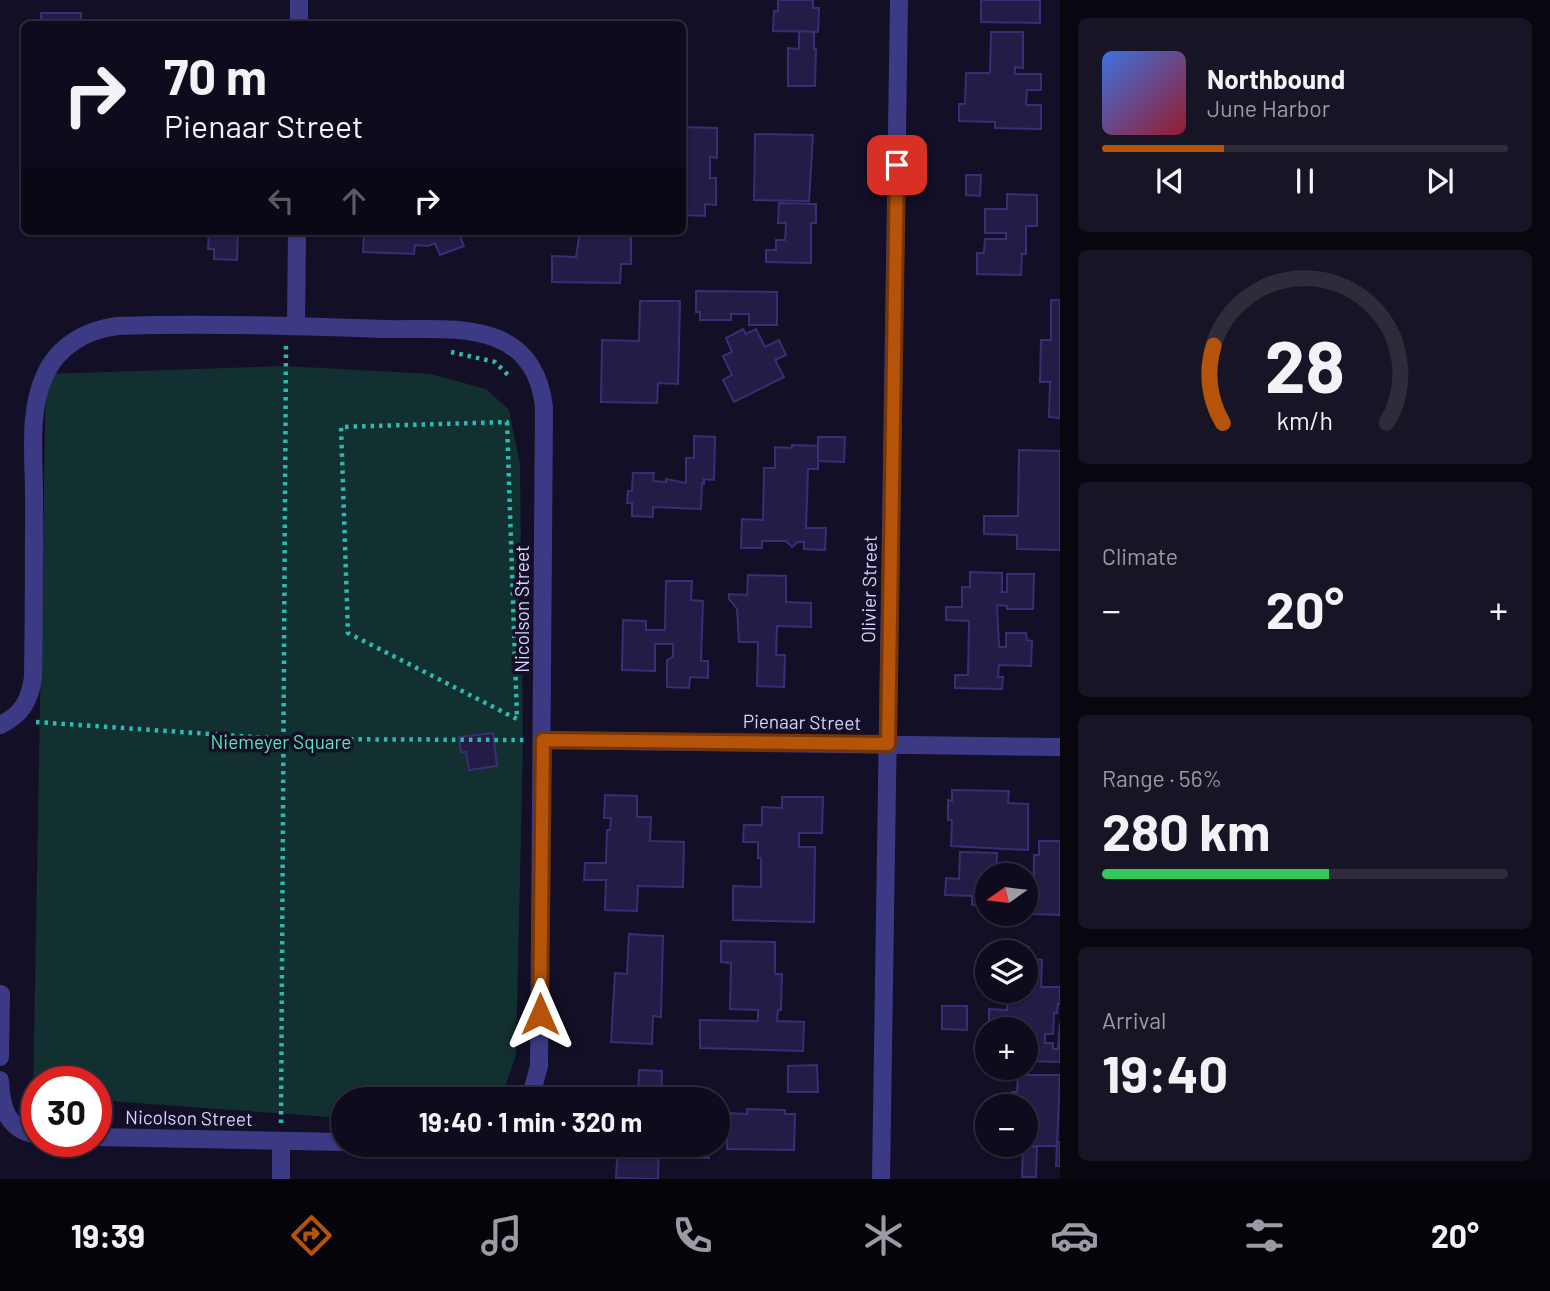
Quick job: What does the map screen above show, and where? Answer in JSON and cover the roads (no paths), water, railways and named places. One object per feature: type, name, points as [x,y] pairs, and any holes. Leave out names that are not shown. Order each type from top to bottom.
[{"type":"street","points":[[299,0],[299,21]]},
{"type":"street","name":"Olivier Street","points":[[881,1179],[899,0]]},
{"type":"street","points":[[297,235],[297,335]]},
{"type":"street","name":"Nicolson Street","points":[[5,722],[27,702],[33,677],[38,391],[49,367],[78,338],[104,328],[131,326],[297,335],[467,331],[496,338],[518,351],[536,374],[544,408],[540,1066],[534,1087]]},
{"type":"street","name":"Pienaar Street","points":[[543,740],[1060,747]]},
{"type":"street","points":[[0,1057],[1,994]]},
{"type":"street","points":[[0,1080],[2,1105],[9,1120],[21,1129]]},
{"type":"street","name":"Nicolson Street","points":[[112,1137],[331,1142]]},
{"type":"street","points":[[281,1141],[281,1179]]},
{"type":"park label","name":"Niemeyer Square","points":[[281,742]]}]
